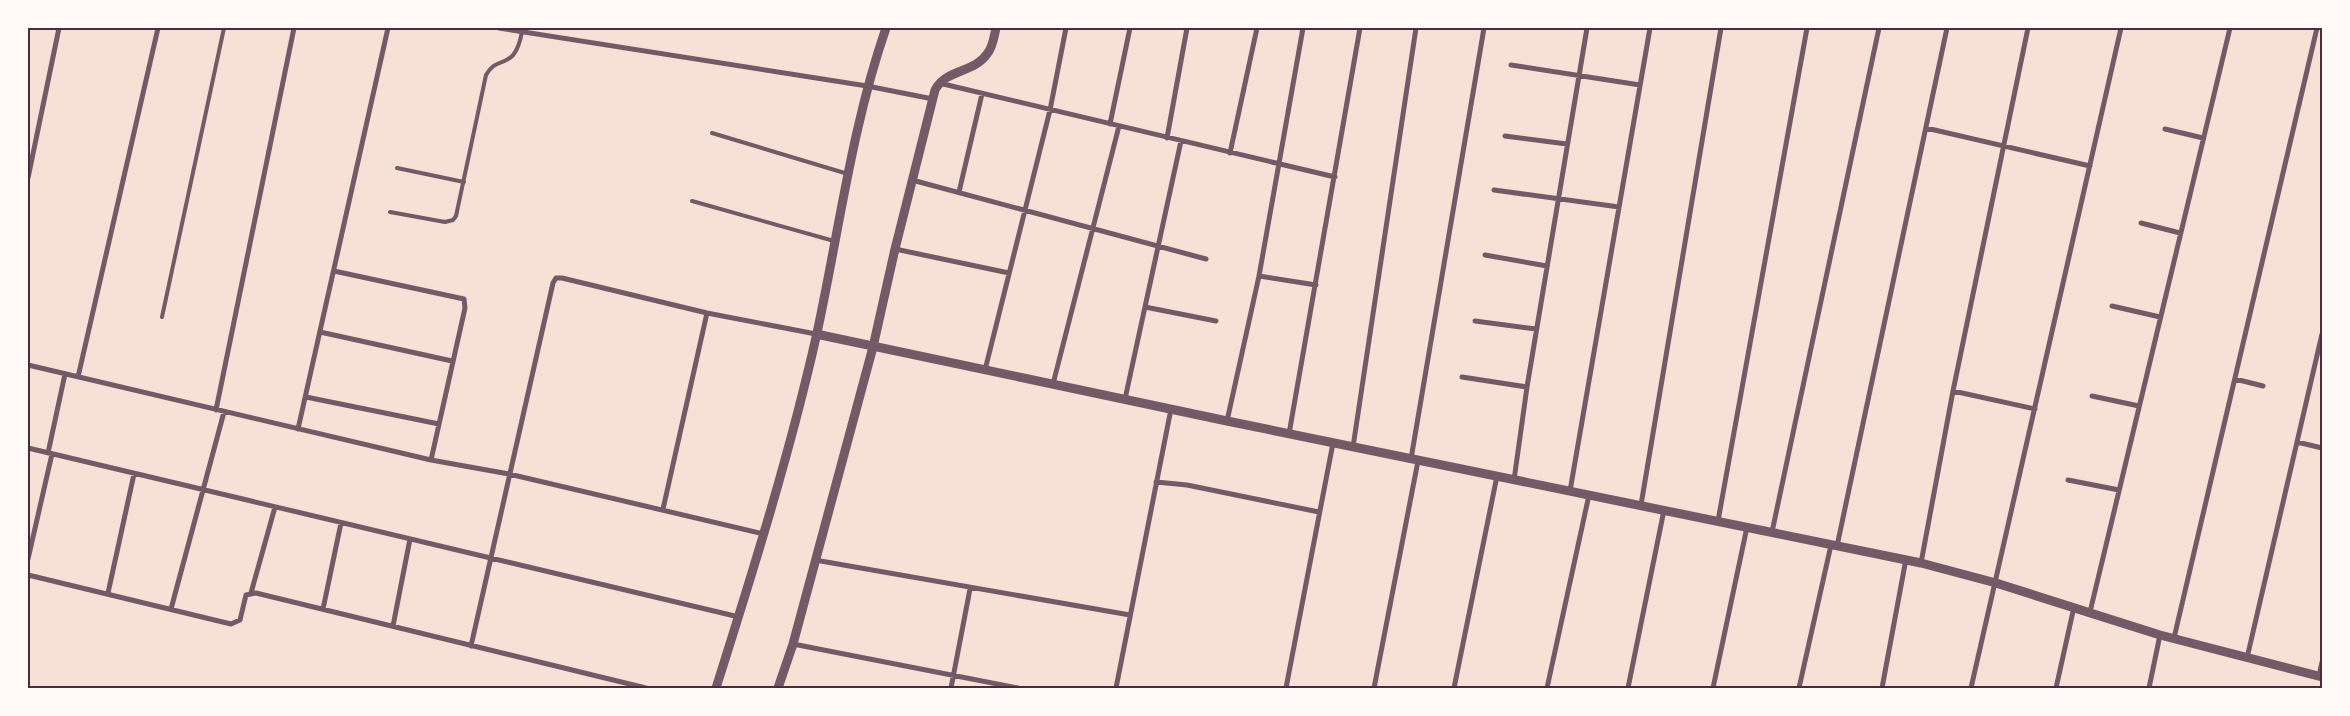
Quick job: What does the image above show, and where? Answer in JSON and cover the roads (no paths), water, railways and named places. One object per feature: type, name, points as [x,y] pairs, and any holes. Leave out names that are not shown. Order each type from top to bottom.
[{"type":"street","points":[[28,178],[59,28]]},
{"type":"street","points":[[78,377],[158,28]]},
{"type":"street","points":[[216,410],[294,28]]},
{"type":"street","points":[[298,429],[388,28]]},
{"type":"street","points":[[499,28],[522,32],[532,30],[933,98]]},
{"type":"street","points":[[716,688],[764,534],[816,334],[867,86],[886,28]]},
{"type":"street","points":[[778,688],[792,644],[873,347],[895,249],[933,98],[939,83],[948,76],[980,62],[987,55],[992,45],[996,28]]},
{"type":"street","points":[[985,370],[1050,110],[1066,28]]},
{"type":"street","points":[[1110,124],[1130,28]]},
{"type":"street","points":[[1167,138],[1187,28]]},
{"type":"street","points":[[1230,153],[1257,28]]},
{"type":"street","points":[[1227,421],[1260,276],[1281,164],[1303,28]]},
{"type":"street","points":[[1290,434],[1360,28]]},
{"type":"street","points":[[1353,447],[1416,28]]},
{"type":"street","points":[[1374,688],[1414,460],[1484,28]]},
{"type":"street","points":[[1514,480],[1536,329],[1587,28]]},
{"type":"street","points":[[1570,491],[1650,28]]},
{"type":"street","points":[[1641,506],[1721,28]]},
{"type":"street","points":[[1718,521],[1807,28]]},
{"type":"street","points":[[1772,532],[1879,28]]},
{"type":"street","points":[[1799,688],[1834,545],[1947,28]]},
{"type":"street","points":[[1921,563],[1953,390],[2028,28]]},
{"type":"street","points":[[1971,688],[2122,28]]},
{"type":"street","points":[[2090,612],[2230,28]]},
{"type":"street","points":[[2174,638],[2317,28]]},
{"type":"street","points":[[1511,65],[1640,85]]},
{"type":"street","points":[[939,83],[1335,178]]},
{"type":"street","points":[[959,192],[982,94]]},
{"type":"street","points":[[1053,384],[1119,126]]},
{"type":"street","points":[[1926,128],[2090,166]]},
{"type":"street","points":[[2164,129],[2203,138]]},
{"type":"street","points":[[1505,136],[1568,144]]},
{"type":"street","points":[[1125,399],[1182,141]]},
{"type":"street","points":[[912,180],[1206,259]]},
{"type":"street","points":[[1494,190],[1619,207]]},
{"type":"street","points":[[2141,223],[2180,233]]},
{"type":"street","points":[[895,249],[1009,273]]},
{"type":"street","points":[[1485,255],[1547,266]]},
{"type":"street","points":[[334,271],[464,299],[465,308],[431,460]]},
{"type":"street","points":[[1260,276],[1316,285]]},
{"type":"street","points":[[471,646],[553,283],[556,278],[562,278],[707,313],[1921,563],[1996,583],[2160,635],[2321,676],[2322,662]]},
{"type":"street","points":[[2112,306],[2160,317]]},
{"type":"street","points":[[1145,307],[1216,321]]},
{"type":"street","points":[[663,509],[707,313]]},
{"type":"street","points":[[1475,321],[1536,329]]},
{"type":"street","points":[[320,332],[452,361]]},
{"type":"street","points":[[2247,658],[2322,334]]},
{"type":"street","points":[[28,365],[431,460],[509,474],[764,534]]},
{"type":"street","points":[[28,558],[65,374]]},
{"type":"street","points":[[1462,377],[1527,387]]},
{"type":"street","points":[[2235,379],[2263,386]]},
{"type":"street","points":[[1953,390],[2035,409]]},
{"type":"street","points":[[306,396],[439,424]]},
{"type":"street","points":[[2092,396],[2139,406]]},
{"type":"street","points":[[1116,688],[1171,408]]},
{"type":"street","points":[[171,609],[224,412]]},
{"type":"street","points":[[2297,442],[2322,448]]},
{"type":"street","points":[[1286,688],[1333,443]]},
{"type":"street","points":[[28,448],[739,617]]},
{"type":"street","points":[[108,593],[134,474]]},
{"type":"street","points":[[1454,688],[1496,476]]},
{"type":"street","points":[[2068,480],[2119,490]]},
{"type":"street","points":[[1156,482],[1187,485],[1320,512]]},
{"type":"street","points":[[1547,688],[1589,495]]},
{"type":"street","points":[[28,575],[231,624],[236,623],[241,616],[244,598],[251,593],[274,507]]},
{"type":"street","points":[[1628,688],[1664,510]]},
{"type":"street","points":[[323,609],[341,522]]},
{"type":"street","points":[[1713,688],[1748,527]]},
{"type":"street","points":[[393,626],[410,539]]},
{"type":"street","points":[[815,560],[970,589],[1130,615]]},
{"type":"street","points":[[1882,688],[1906,560]]},
{"type":"street","points":[[951,688],[970,589]]},
{"type":"street","points":[[251,593],[646,688]]},
{"type":"street","points":[[2056,688],[2074,607]]},
{"type":"street","points":[[2149,688],[2160,635]]},
{"type":"street","points":[[792,644],[1018,688]]},
{"type":"lane","points":[[162,317],[224,28]]},
{"type":"lane","points":[[390,212],[449,222],[456,216],[486,74],[492,67],[507,61],[515,55],[522,32]]},
{"type":"lane","points":[[712,133],[849,175]]},
{"type":"lane","points":[[397,168],[464,182]]},
{"type":"lane","points":[[692,201],[836,241]]}]
